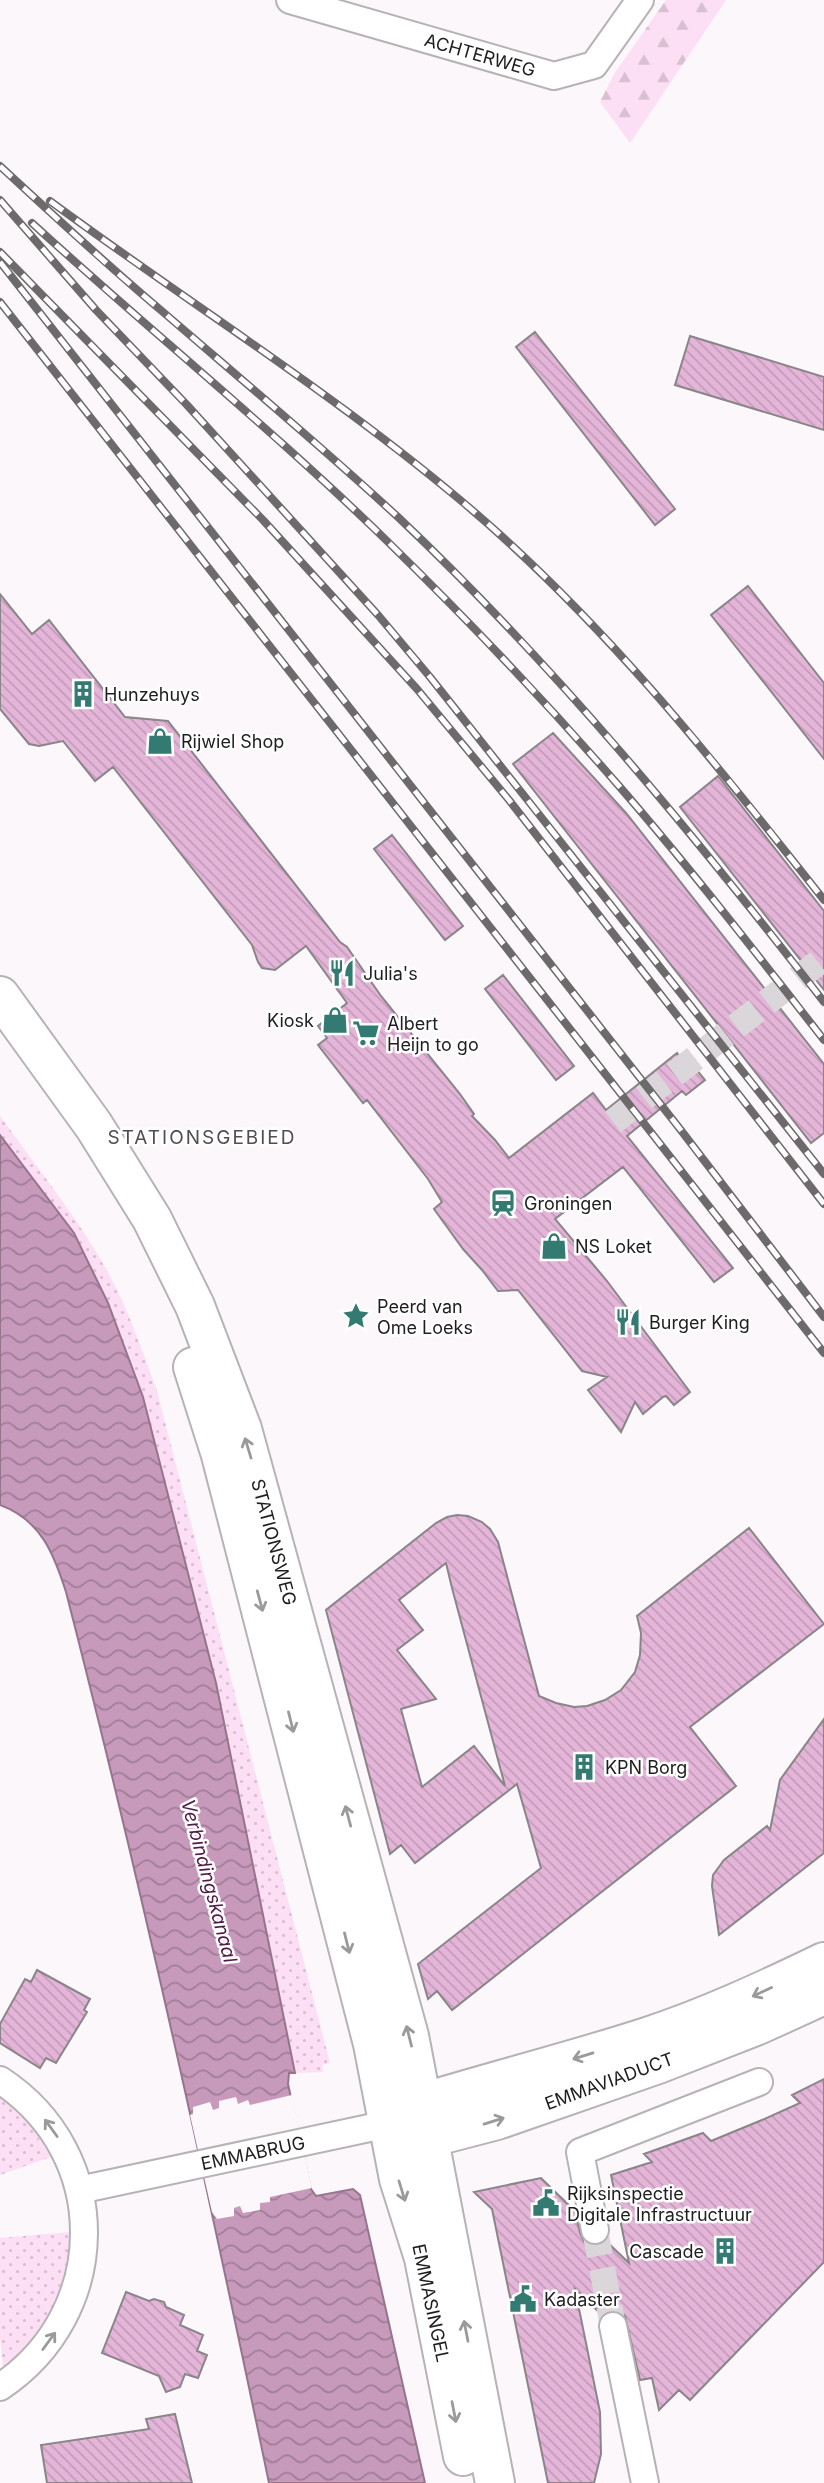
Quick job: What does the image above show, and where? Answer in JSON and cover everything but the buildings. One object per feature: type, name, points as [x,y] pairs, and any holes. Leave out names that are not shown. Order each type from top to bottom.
[{"type":"main road","name":"STATIONSWEG","points":[[0,996],[94,1126],[152,1219],[185,1282],[216,1356],[252,1459],[409,2036],[425,2120]]},
{"type":"main road","name":"STATIONSWEG","points":[[0,1035],[78,1136],[122,1201],[166,1287],[222,1455],[373,2044],[388,2124]]},
{"type":"main road","name":"EMMAVIADUCT","points":[[653,2050],[824,1962]]},
{"type":"main road","name":"EMMAVIADUCT","points":[[425,2120],[653,2050],[758,2025],[824,1995]]},
{"type":"main road","name":"EMMABRUG","points":[[388,2124],[425,2120]]},
{"type":"main road","name":"EMMASINGEL","points":[[425,2120],[495,2483]]},
{"type":"main road","name":"EMMASINGEL","points":[[388,2124],[399,2179],[424,2258],[468,2483]]},
{"type":"street","name":"ACHTERWEG","points":[[290,0],[554,76],[594,65],[640,0]]},
{"type":"street","points":[[0,2080],[30,2104],[50,2127],[66,2152],[79,2190],[85,2241],[73,2299],[60,2326],[21,2372],[0,2387]]},
{"type":"street","points":[[595,2230],[580,2152],[759,2082]]},
{"type":"street","name":"EMMABRUG","points":[[79,2190],[388,2124]]},
{"type":"street","points":[[613,2326],[645,2483]]},
{"type":"green space","points":[[666,0],[726,0],[630,143],[600,102],[614,74]]},
{"type":"green space","points":[[0,1116],[72,1214],[110,1276],[130,1318],[157,1391],[330,2063],[322,2065],[323,2072],[295,2073],[216,1683],[143,1397],[108,1303],[74,1233],[0,1135]]},
{"type":"green space","points":[[0,2097],[29,2123],[51,2157],[0,2175]]},
{"type":"green space","points":[[70,2232],[65,2272],[52,2308],[31,2339],[3,2368],[0,2336],[0,2238]]},
{"type":"water","name":"Verbindingskanaal","points":[[0,1135],[74,1233],[108,1303],[143,1397],[216,1683],[295,2073],[289,2073],[288,2084],[311,2189],[316,2196],[353,2189],[360,2195],[425,2483],[269,2483],[173,2036],[66,1592],[51,1552],[36,1529],[14,1511],[0,1505]]},
{"type":"pier","points":[[292,2095],[312,2188],[270,2197],[270,2202],[260,2203],[260,2210],[243,2213],[240,2206],[234,2208],[234,2216],[217,2219],[212,2212],[190,2115],[193,2114],[193,2107],[210,2102],[213,2110],[219,2108],[219,2101],[236,2097],[238,2104],[248,2100],[250,2105]]},
{"type":"tunnel","points":[[613,1122],[824,958]]},
{"type":"tunnel","points":[[595,2230],[613,2326]]},
{"type":"railway","points":[[0,166],[121,276],[370,492],[457,574],[567,691],[673,813],[824,1002]]},
{"type":"railway","points":[[0,200],[96,310],[187,405],[378,615],[824,1174]]},
{"type":"railway","points":[[50,201],[360,421],[459,499],[510,544],[559,591],[652,690],[824,900]]},
{"type":"railway","points":[[32,223],[343,499],[476,630],[619,786],[824,1040]]},
{"type":"railway","points":[[0,252],[263,520],[417,689],[509,800],[824,1204]]},
{"type":"railway","points":[[0,262],[680,1129],[824,1317]]},
{"type":"railway","points":[[0,302],[824,1353]]},
{"type":"place","name":"Hunzehuys","points":[[83,694]]},
{"type":"place","name":"Rijwiel Shop","points":[[160,741]]},
{"type":"place","name":"Julia's","points":[[342,973]]},
{"type":"place","name":"Kiosk","points":[[335,1020]]},
{"type":"place","name":"Albert Heijn to go","points":[[366,1033]]},
{"type":"place","name":"Groningen","points":[[503,1203]]},
{"type":"place","name":"NS Loket","points":[[554,1246]]},
{"type":"place","name":"Peerd van Ome Loeks","points":[[356,1316]]},
{"type":"place","name":"Burger King","points":[[628,1322]]},
{"type":"place","name":"KPN Borg","points":[[584,1767]]},
{"type":"place","name":"Rijksinspectie Digitale Infrastructuur","points":[[546,2203]]},
{"type":"place","name":"Cascade","points":[[725,2251]]},
{"type":"place","name":"Kadaster","points":[[523,2299]]},
{"type":"district","name":"STATIONSGEBIED","points":[[202,1137]]}]
